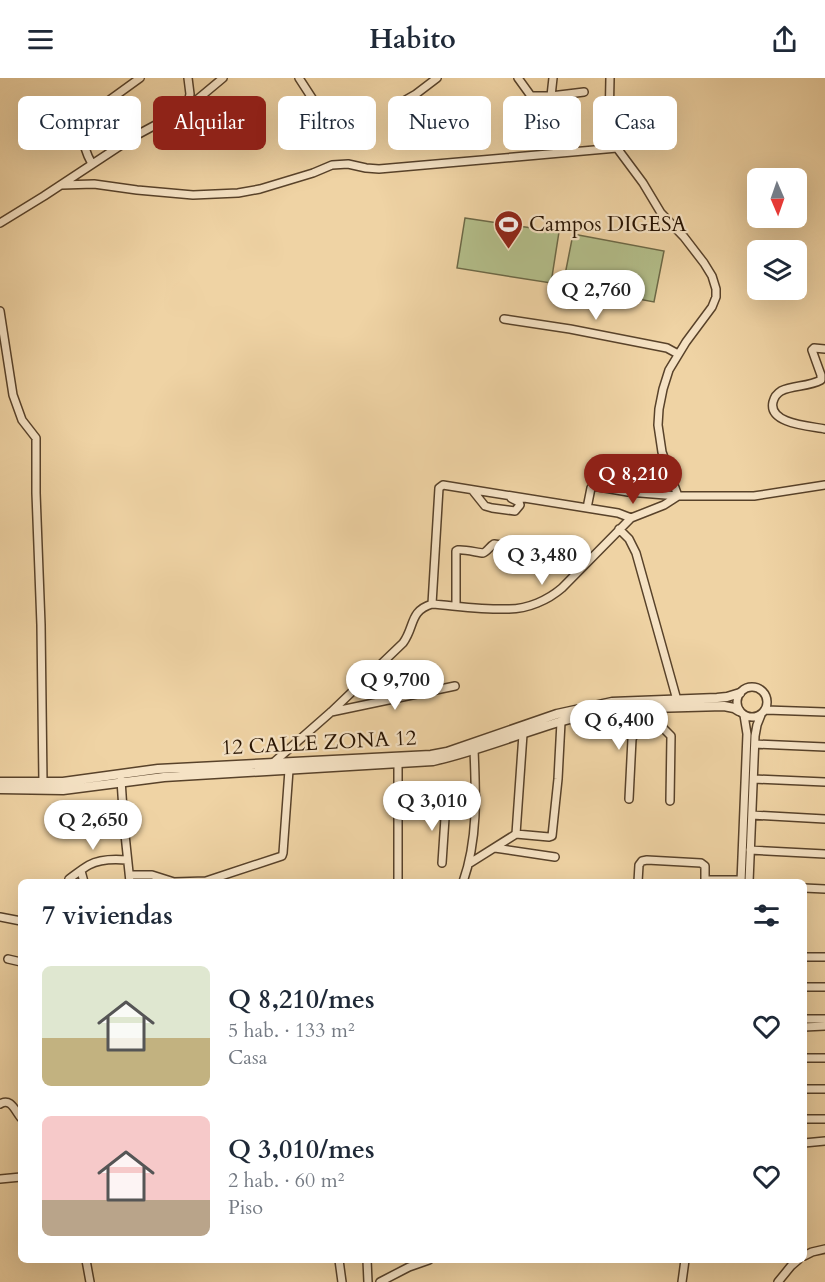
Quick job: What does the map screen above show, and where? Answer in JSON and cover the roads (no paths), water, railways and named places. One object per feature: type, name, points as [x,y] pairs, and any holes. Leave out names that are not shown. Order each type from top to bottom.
[{"type":"street","points":[[92,164],[85,149],[83,125],[86,117],[140,78]]},
{"type":"street","points":[[188,78],[190,96]]},
{"type":"street","points":[[201,96],[223,78]]},
{"type":"street","points":[[299,78],[311,96]]},
{"type":"street","points":[[412,96],[437,78]]},
{"type":"street","points":[[518,78],[531,96]]},
{"type":"street","points":[[553,78],[552,96],[584,92]]},
{"type":"street","points":[[610,78],[610,96]]},
{"type":"street","points":[[0,223],[153,126]]},
{"type":"street","points":[[62,185],[100,185],[186,195],[238,193],[272,186],[332,165],[348,164],[379,169],[601,150]]},
{"type":"street","points":[[618,150],[643,183],[661,213],[691,246],[716,285],[715,302],[678,354],[666,378],[659,410],[658,425],[662,452],[678,496]]},
{"type":"street","points":[[0,311],[2,340],[13,395],[22,420],[36,438],[43,783]]},
{"type":"street","points":[[504,319],[667,348],[678,354]]},
{"type":"street","points":[[825,349],[814,348],[812,350],[821,380],[781,391],[775,396],[772,405],[775,414],[784,420],[825,429]]},
{"type":"street","points":[[432,604],[440,488],[443,485],[618,513],[631,518]]},
{"type":"street","points":[[586,508],[593,486],[628,492],[678,496],[754,496],[825,485]]},
{"type":"street","points":[[473,491],[485,506],[517,510],[519,502],[508,496]]},
{"type":"street","points":[[273,767],[403,643],[418,611],[432,604],[509,609],[531,605],[555,594],[562,588],[631,518],[664,505],[678,496]]},
{"type":"street","points":[[619,529],[629,539],[636,553],[677,700]]},
{"type":"street","points":[[456,606],[456,551],[458,549],[482,553],[494,544],[541,551],[584,565]]},
{"type":"street","points":[[331,712],[455,687]]},
{"type":"street","points":[[743,879],[747,734],[737,702],[740,693],[752,687],[761,689],[768,701],[755,730],[750,850],[743,879]]},
{"type":"street","name":"12 CALLE ZONA 12","points":[[273,767],[289,770],[433,761],[557,714],[612,702],[722,698],[740,693]]},
{"type":"street","name":"12 CALLE ZONA 12","points":[[0,789],[63,790],[158,769],[273,767],[431,755],[473,747],[614,709],[724,706],[742,713]]},
{"type":"street","points":[[653,708],[653,721]]},
{"type":"street","points":[[742,713],[753,718],[764,712],[825,712]]},
{"type":"street","points":[[629,799],[632,738],[637,730],[653,721],[668,732],[672,739],[670,801]]},
{"type":"street","points":[[470,862],[516,834],[552,836],[561,722]]},
{"type":"street","points":[[516,834],[523,734]]},
{"type":"street","points":[[754,744],[825,747]]},
{"type":"street","points":[[464,879],[470,862],[476,797],[473,747]]},
{"type":"street","points":[[398,763],[398,879]]},
{"type":"street","points":[[212,879],[282,856],[289,770]]},
{"type":"street","points":[[121,779],[130,879],[152,875],[165,879]]},
{"type":"street","name":"12 CALLE ZONA 12","points":[[0,782],[63,783],[121,779]]},
{"type":"street","points":[[754,779],[825,782]]},
{"type":"street","points":[[442,863],[446,803],[452,799],[476,797]]},
{"type":"street","points":[[752,815],[825,819]]},
{"type":"street","points":[[495,848],[555,857]]},
{"type":"street","points":[[750,850],[825,854]]},
{"type":"street","points":[[69,879],[95,863],[127,860]]},
{"type":"street","points":[[638,879],[639,864],[647,860],[701,863],[705,866],[705,879]]},
{"type":"street","points":[[81,871],[83,879]]},
{"type":"street","points":[[807,888],[825,889]]},
{"type":"street","points":[[0,917],[18,920]]},
{"type":"street","points":[[807,957],[825,957]]},
{"type":"street","points":[[8,960],[18,962]]},
{"type":"street","points":[[807,987],[825,987]]},
{"type":"street","points":[[807,1019],[825,1019]]},
{"type":"street","points":[[807,1026],[825,1026]]},
{"type":"street","points":[[807,1058],[825,1058]]},
{"type":"street","points":[[807,1089],[825,1089]]},
{"type":"street","points":[[0,1104],[9,1103],[18,1114]]},
{"type":"street","points":[[807,1119],[825,1119]]},
{"type":"street","points":[[807,1143],[825,1141]]},
{"type":"street","points":[[0,1179],[18,1177]]},
{"type":"street","points":[[807,1254],[825,1249]]},
{"type":"street","points":[[87,1263],[90,1282]]},
{"type":"street","points":[[339,1263],[342,1282]]},
{"type":"street","points":[[367,1263],[369,1282]]},
{"type":"street","points":[[682,1282],[685,1263]]},
{"type":"street","points":[[778,1282],[794,1263]]},
{"type":"street","points":[[380,1282],[409,1264]]},
{"type":"place","name":"Campos DIGESA","points":[[508,250]]}]
